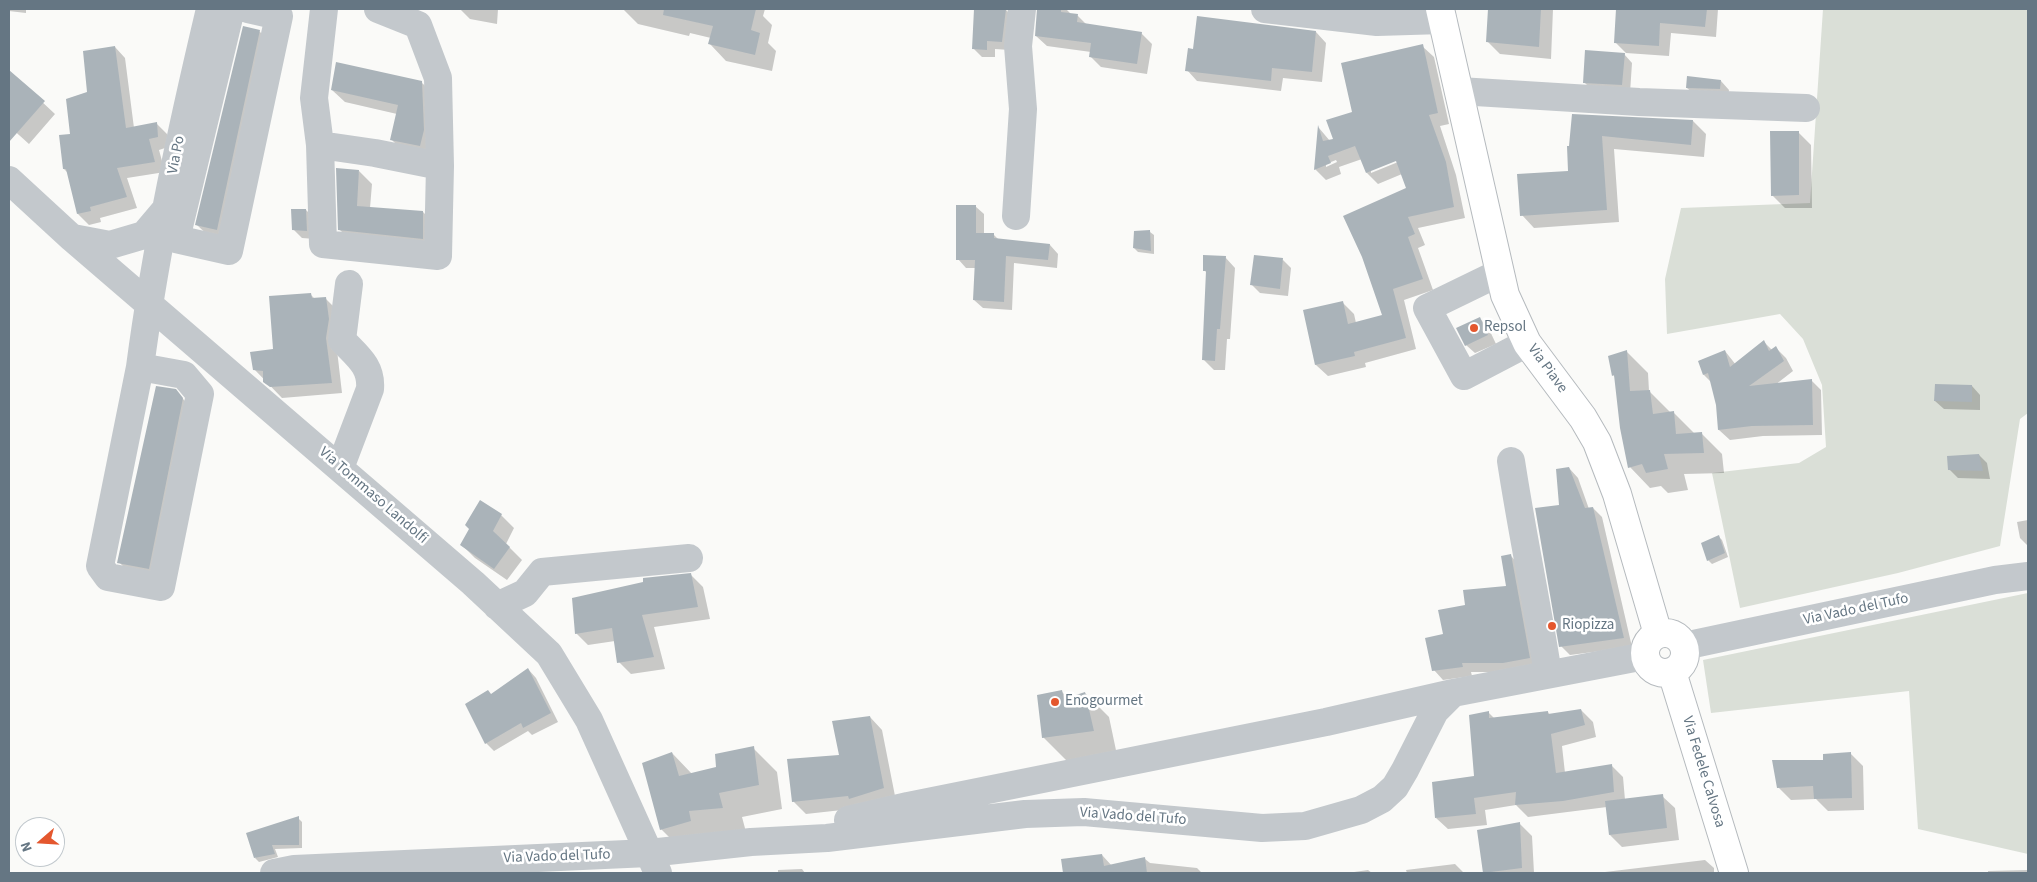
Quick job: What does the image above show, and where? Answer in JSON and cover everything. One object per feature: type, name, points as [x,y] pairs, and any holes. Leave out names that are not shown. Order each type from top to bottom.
[{"type":"main road","name":"Via Piave","points":[[1441,14],[1499,273],[1508,302],[1527,343],[1583,418],[1597,442],[1617,494],[1652,645]]},
{"type":"main road","points":[[1670,633],[1681,640],[1684,646],[1684,658],[1677,669],[1672,672],[1666,673],[1654,670],[1646,661],[1652,645],[1670,633]]},
{"type":"main road","name":"Via Fedele Calvosa","points":[[1672,672],[1734,873]]},
{"type":"street","name":"Via Po","points":[[140,367],[184,375],[200,394],[161,588],[108,577],[100,566],[140,367],[149,302],[181,132],[210,9]]},
{"type":"street","points":[[246,9],[279,16],[229,252],[176,239],[246,9]]},
{"type":"street","points":[[324,9],[314,98],[320,145],[323,244],[438,256],[440,166],[438,78],[418,25],[378,9]]},
{"type":"street","points":[[1016,216],[1023,109],[1018,46],[1022,9]]},
{"type":"street","points":[[1266,9],[1377,22],[1441,14]]},
{"type":"street","points":[[1459,91],[1640,102],[1806,108]]},
{"type":"street","points":[[320,145],[375,153],[440,166]]},
{"type":"street","name":"Via Tommaso Landolfi","points":[[9,180],[72,238],[149,302],[497,606],[548,654],[589,720],[654,863]]},
{"type":"street","points":[[72,238],[110,244],[144,235],[166,208]]},
{"type":"street","points":[[1499,273],[1427,308],[1464,376],[1527,343]]},
{"type":"street","points":[[340,468],[370,389],[371,378],[369,369],[342,340],[349,284]]},
{"type":"street","points":[[1511,461],[1548,674]]},
{"type":"street","points":[[497,606],[525,594],[542,572],[689,558]]},
{"type":"street","name":"Via Vado del Tufo","points":[[1684,646],[1995,580],[2028,576]]},
{"type":"street","name":"Via Vado del Tufo","points":[[274,873],[294,869],[654,863],[908,806],[1326,722],[1453,693],[1548,674],[1652,645]]},
{"type":"street","name":"Via Vado del Tufo","points":[[751,842],[827,838],[1025,814],[1084,812],[1262,828],[1314,824],[1361,810],[1382,799],[1395,787],[1435,711],[1453,693]]},
{"type":"shaded area","points":[[1823,9],[2028,9],[2028,413],[2020,419],[2000,546],[1898,573],[1740,608],[1712,473],[1799,463],[1826,447],[1822,385],[1803,339],[1780,314],[1667,334],[1665,279],[1681,208],[1810,203]]},
{"type":"shaded area","points":[[2028,593],[2028,854],[1918,829],[1909,691],[1711,713],[1703,660]]},
{"type":"building","points":[[664,9],[756,9],[751,30],[760,33],[755,55],[708,44],[713,26],[663,15]]},
{"type":"building","points":[[974,9],[1006,9],[1002,42],[987,41],[987,50],[972,49]]},
{"type":"building","points":[[1037,9],[1061,9],[1061,12],[1078,14],[1077,22],[1142,32],[1137,64],[1089,57],[1091,43],[1035,36]]},
{"type":"building","points":[[1488,9],[1541,9],[1539,47],[1486,42]]},
{"type":"building","points":[[1616,9],[1707,9],[1705,27],[1660,23],[1659,46],[1614,43]]},
{"type":"building","points":[[1197,16],[1316,31],[1312,72],[1272,68],[1271,81],[1185,71],[1188,48],[1193,49]]},
{"type":"building","points":[[243,26],[260,30],[217,230],[195,225]]},
{"type":"building","points":[[1423,44],[1438,113],[1429,115],[1446,162],[1454,207],[1408,217],[1415,234],[1408,237],[1423,279],[1393,289],[1406,338],[1354,352],[1355,356],[1315,365],[1303,310],[1343,301],[1348,324],[1382,315],[1362,257],[1343,216],[1406,188],[1396,161],[1366,173],[1355,146],[1328,156],[1331,163],[1314,170],[1318,125],[1323,141],[1333,139],[1326,120],[1352,112],[1341,63]]},
{"type":"building","points":[[115,46],[126,128],[157,122],[158,137],[149,139],[155,162],[117,168],[127,197],[90,207],[91,211],[77,214],[66,169],[63,169],[59,135],[70,134],[66,99],[87,92],[83,51]]},
{"type":"building","points":[[1585,50],[1625,53],[1622,85],[1583,83]]},
{"type":"building","points":[[336,62],[422,81],[424,130],[420,146],[390,140],[398,105],[331,90]]},
{"type":"building","points":[[9,70],[45,101],[9,142]]},
{"type":"building","points":[[1687,76],[1721,80],[1720,89],[1686,88]]},
{"type":"building","points":[[1572,114],[1693,120],[1691,145],[1602,136],[1607,210],[1520,216],[1517,174],[1568,171],[1567,146],[1569,146]]},
{"type":"building","points":[[1770,131],[1799,131],[1799,195],[1771,196]]},
{"type":"building","points":[[336,168],[359,170],[357,206],[423,211],[423,239],[338,230]]},
{"type":"building","points":[[956,205],[976,205],[976,233],[994,233],[994,238],[1050,244],[1048,260],[1006,256],[1004,302],[973,300],[975,260],[956,260]]},
{"type":"building","points":[[291,209],[306,209],[307,231],[292,230]]},
{"type":"building","points":[[1150,230],[1151,251],[1133,248],[1134,231]]},
{"type":"building","points":[[1203,255],[1226,256],[1220,329],[1217,329],[1215,361],[1202,360],[1206,271],[1203,271]]},
{"type":"building","points":[[1254,255],[1283,258],[1280,289],[1250,285]]},
{"type":"building","points":[[311,293],[312,298],[326,297],[329,319],[326,338],[332,383],[270,387],[263,382],[263,371],[253,370],[250,352],[273,349],[269,296]]},
{"type":"building","points":[[1480,317],[1488,335],[1465,346],[1456,328]]},
{"type":"building","points":[[1764,340],[1769,351],[1776,346],[1784,361],[1749,386],[1812,379],[1813,425],[1752,426],[1718,430],[1716,405],[1708,373],[1703,375],[1698,361],[1725,350],[1730,367]]},
{"type":"building","points":[[1627,350],[1630,391],[1650,390],[1653,414],[1674,411],[1676,434],[1702,432],[1704,453],[1664,454],[1668,469],[1646,473],[1642,464],[1628,468],[1620,428],[1614,375],[1612,376],[1608,356]]},
{"type":"building","points":[[1935,384],[1972,385],[1972,402],[1934,401]]},
{"type":"building","points":[[156,386],[176,389],[183,398],[149,569],[117,563]]},
{"type":"building","points":[[1979,454],[1983,471],[1948,470],[1947,456]]},
{"type":"building","points":[[1569,467],[1585,508],[1593,507],[1624,638],[1559,647],[1535,508],[1559,505],[1556,469]]},
{"type":"building","points":[[480,500],[502,514],[493,531],[510,547],[494,569],[460,545],[469,529],[465,525]]},
{"type":"building","points":[[1719,535],[1725,553],[1707,561],[1701,543]]},
{"type":"building","points":[[1511,554],[1530,658],[1503,663],[1462,663],[1463,667],[1432,671],[1425,638],[1443,634],[1438,610],[1465,605],[1463,590],[1506,586],[1501,556]]},
{"type":"building","points":[[691,573],[698,607],[642,615],[654,657],[617,663],[612,628],[575,634],[572,598],[643,582],[643,578]]},
{"type":"building","points":[[528,668],[551,713],[523,728],[521,723],[485,744],[465,704],[488,690],[491,694]]},
{"type":"building","points":[[1062,690],[1064,699],[1085,692],[1094,731],[1042,738],[1037,695]]},
{"type":"building","points":[[1581,709],[1585,725],[1551,734],[1556,773],[1612,764],[1614,792],[1563,801],[1515,805],[1516,792],[1474,798],[1476,814],[1435,818],[1432,782],[1474,776],[1469,715],[1489,711],[1489,718],[1548,711],[1548,714]]},
{"type":"building","points":[[870,716],[884,788],[849,799],[848,796],[792,802],[787,759],[839,755],[832,721]]},
{"type":"building","points":[[754,746],[759,785],[719,793],[723,808],[689,811],[691,821],[660,830],[642,763],[672,752],[679,776],[716,767],[715,754]]},
{"type":"building","points":[[1851,752],[1852,798],[1814,799],[1813,786],[1777,788],[1772,760],[1823,760],[1823,754]]},
{"type":"building","points":[[1663,794],[1667,828],[1609,835],[1605,801]]},
{"type":"building","points":[[299,816],[299,845],[272,845],[275,854],[254,858],[246,833]]},
{"type":"building","points":[[1520,822],[1522,868],[1483,873],[1477,830]]},
{"type":"building","points":[[1102,854],[1104,866],[1145,857],[1147,873],[1063,873],[1061,859]]},
{"type":"place","name":"Repsol","points":[[1474,328]]},
{"type":"place","name":"Riopizza","points":[[1552,626]]},
{"type":"place","name":"Enogourmet","points":[[1055,702]]}]
